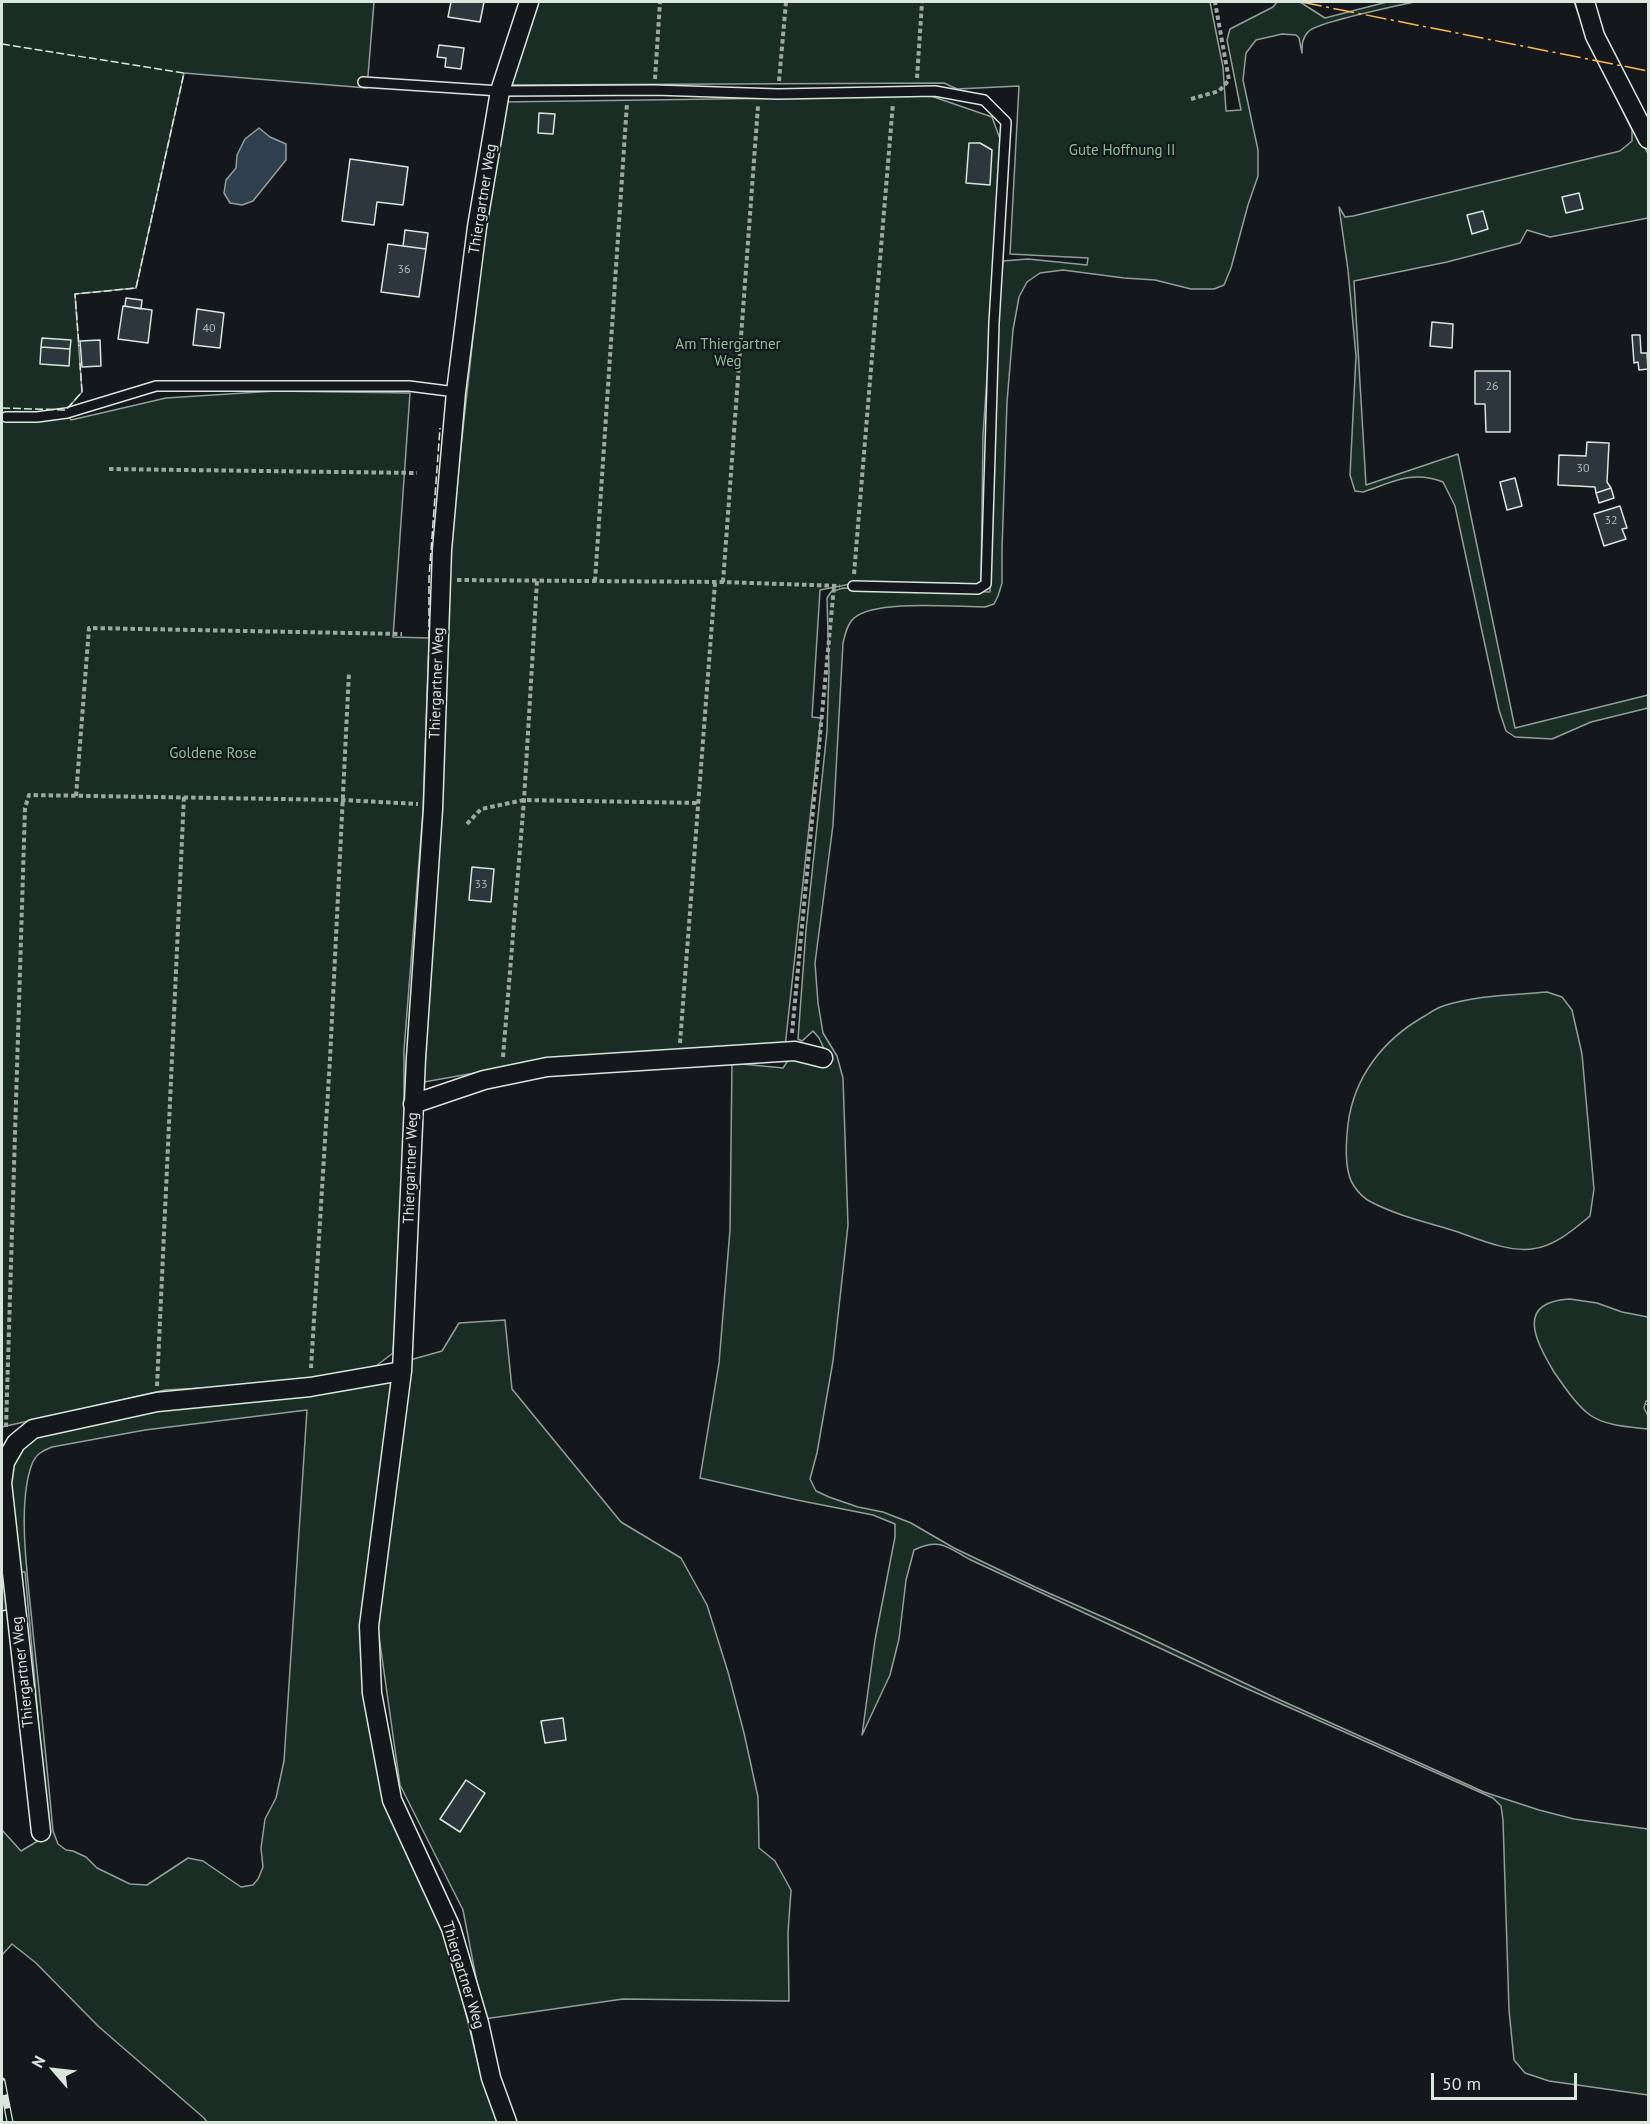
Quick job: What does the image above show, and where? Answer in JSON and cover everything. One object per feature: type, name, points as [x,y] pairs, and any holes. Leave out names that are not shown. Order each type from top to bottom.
[{"type":"street","name":"Thiergartner Weg","points":[[507,2122],[490,2078],[479,2023],[451,1928],[392,1800],[372,1693],[369,1626],[402,1371],[413,1104],[433,809],[441,580],[456,392],[477,227],[500,91],[529,2]]},
{"type":"street","points":[[1585,2],[1595,36],[1648,139]]},
{"type":"street","points":[[413,1104],[484,1080],[547,1067],[795,1051],[823,1058]]},
{"type":"street","points":[[16,1443],[33,1429],[157,1402],[310,1387],[402,1371]]},
{"type":"street","name":"Thiergartner Weg","points":[[16,1443],[5,1462],[2,1483],[40,1832]]},
{"type":"lane","points":[[363,82],[500,91],[654,90],[778,94],[935,91],[984,100],[1006,122],[994,323],[986,584],[978,589],[853,586]]},
{"type":"lane","points":[[6,417],[37,417],[67,413],[156,386],[409,386],[456,392]]},
{"type":"path","points":[[654,90],[660,2]]},
{"type":"path","points":[[778,94],[786,2]]},
{"type":"path","points":[[916,91],[922,2]]},
{"type":"path","points":[[1191,99],[1219,91],[1229,80],[1215,2]]},
{"type":"path","points":[[595,581],[628,90]]},
{"type":"path","points":[[441,580],[723,582],[853,586],[894,90]]},
{"type":"path","points":[[723,582],[759,93]]},
{"type":"path","points":[[109,469],[417,472]]},
{"type":"path","points":[[502,1076],[524,800],[537,581]]},
{"type":"path","points":[[679,1058],[716,583]]},
{"type":"path","points":[[795,1051],[791,1044],[834,586]]},
{"type":"path","points":[[76,796],[89,628],[402,634]]},
{"type":"path","points":[[310,1387],[330,1059],[349,672]]},
{"type":"path","points":[[16,1443],[6,1426],[25,807],[29,795],[342,800],[418,805],[433,809]]},
{"type":"path","points":[[157,1402],[184,796]]},
{"type":"path","points":[[467,824],[481,809],[524,800],[699,803]]},
{"type":"green space","name":"Goldene Rose","points":[[2,2],[374,2],[367,88],[184,73],[136,288],[75,294],[82,392],[66,410],[71,420],[166,398],[275,391],[410,393],[393,637],[429,638],[423,811],[404,1050],[404,1185],[393,1353],[376,1366],[310,1382],[165,1390],[2,1427]]},
{"type":"green space","name":"Gute Hoffnung II","points":[[536,2],[1210,2],[1223,67],[1226,111],[1241,110],[1227,40],[1230,29],[1273,7],[1277,2],[1300,2],[1325,18],[1387,2],[1414,2],[1315,27],[1305,36],[1302,53],[1299,38],[1296,35],[1282,34],[1256,40],[1246,53],[1243,80],[1258,150],[1258,176],[1224,285],[1214,289],[1191,289],[1155,280],[1063,270],[1040,273],[1027,282],[1019,297],[1013,330],[1007,402],[1002,583],[994,604],[985,607],[916,605],[880,608],[854,618],[848,626],[843,643],[833,825],[815,963],[823,1033],[837,1056],[843,1078],[848,1225],[833,1361],[817,1453],[810,1479],[816,1491],[911,1523],[954,1548],[1035,1587],[1484,1792],[1574,1819],[1648,1829],[1648,2095],[1549,2081],[1525,2073],[1514,2060],[1509,2010],[1503,1820],[1501,1806],[1493,1798],[1241,1686],[971,1560],[950,1548],[937,1544],[914,1550],[906,1580],[899,1639],[890,1675],[862,1735],[875,1640],[895,1537],[895,1524],[873,1515],[700,1478],[719,1363],[730,1230],[732,1063],[783,1068],[789,1059],[827,1055],[813,1031],[802,1041],[798,1039],[806,930],[827,731],[829,671],[827,598],[831,592],[843,588],[990,592],[994,345],[1003,261],[1028,259],[1087,265],[1088,258],[1010,254],[1019,86],[957,89],[944,83],[506,85]]},
{"type":"green space","points":[[1574,2],[1578,2],[1648,154],[1648,218],[1550,237],[1527,230],[1520,243],[1447,262],[1354,281],[1366,485],[1458,454],[1515,728],[1648,695],[1648,708],[1591,722],[1552,739],[1515,737],[1506,731],[1499,710],[1455,506],[1443,482],[1412,477],[1363,492],[1355,491],[1350,475],[1356,356],[1348,270],[1339,207],[1345,217],[1353,216],[1620,151],[1632,141],[1632,130],[1590,44]]},
{"type":"green space","name":"Am Thiergartner Weg","points":[[931,96],[992,117],[1003,147],[983,435],[981,584],[861,582],[820,590],[812,717],[821,718],[785,1047],[503,1068],[424,1082],[442,794],[450,548],[485,228],[502,102]]},
{"type":"green space","points":[[1547,992],[1562,997],[1572,1010],[1582,1054],[1594,1189],[1590,1216],[1570,1232],[1548,1245],[1522,1249],[1491,1244],[1411,1218],[1381,1207],[1364,1197],[1354,1186],[1347,1165],[1348,1124],[1351,1107],[1364,1076],[1383,1049],[1409,1026],[1440,1007],[1482,998]]},
{"type":"green space","points":[[1570,1299],[1597,1303],[1622,1312],[1648,1317],[1648,1401],[1644,1408],[1648,1416],[1648,1429],[1610,1424],[1596,1419],[1575,1401],[1554,1372],[1536,1336],[1534,1325],[1536,1315],[1542,1307]]},
{"type":"green space","points":[[505,1320],[512,1389],[621,1522],[681,1558],[707,1605],[728,1672],[758,1797],[759,1848],[775,1861],[791,1890],[788,1933],[789,2001],[623,1999],[484,2019],[463,1910],[400,1785],[375,1608],[410,1360],[442,1351],[459,1323]]},
{"type":"green space","points":[[387,1380],[394,1385],[364,1602],[382,1765],[450,1949],[478,2063],[497,2122],[207,2122],[98,2026],[36,1963],[12,1944],[2,1955],[2,1830],[21,1851],[46,1838],[48,1829],[25,1572],[16,1572],[10,1529],[9,1483],[16,1456],[24,1445],[45,1433],[173,1407]],"holes":[[[307,1410],[284,1761],[276,1798],[265,1819],[261,1848],[263,1867],[253,1885],[241,1887],[203,1861],[188,1858],[147,1885],[130,1884],[97,1868],[86,1857],[66,1850],[58,1844],[53,1831],[25,1546],[27,1481],[32,1464],[40,1453],[52,1447],[145,1430]]]},
{"type":"water","points":[[259,128],[270,137],[286,144],[286,160],[253,201],[242,205],[230,203],[224,193],[226,180],[236,168],[237,155],[245,139]]},
{"type":"building","points":[[451,2],[484,2],[480,22],[448,17]]},
{"type":"building","points":[[439,45],[464,48],[461,69],[445,67],[446,58],[437,57]]},
{"type":"building","points":[[539,113],[555,114],[553,134],[538,133]]},
{"type":"building","points":[[969,143],[980,143],[992,150],[990,185],[966,183]]},
{"type":"building","points":[[350,159],[408,167],[403,205],[377,202],[374,225],[342,221]]},
{"type":"building","points":[[1579,193],[1583,209],[1566,213],[1562,197]]},
{"type":"building","points":[[1483,211],[1488,229],[1472,234],[1467,215]]},
{"type":"building","points":[[405,230],[428,233],[426,249],[403,246]]},
{"type":"building","points":[[388,244],[426,249],[419,297],[381,292]]},
{"type":"building","points":[[126,298],[142,300],[141,309],[125,306]]},
{"type":"building","points":[[123,306],[152,310],[148,343],[118,339]]},
{"type":"building","points":[[197,309],[224,313],[220,348],[193,345]]},
{"type":"building","points":[[1432,322],[1453,324],[1452,348],[1430,346]]},
{"type":"building","points":[[1632,335],[1640,335],[1641,353],[1647,353],[1648,369],[1639,370],[1638,362],[1634,363]]},
{"type":"building","points":[[42,338],[71,340],[70,349],[41,347]]},
{"type":"building","points":[[100,340],[101,366],[82,367],[80,341]]},
{"type":"building","points":[[41,347],[70,349],[69,366],[40,364]]},
{"type":"building","points":[[1475,371],[1510,371],[1510,432],[1486,432],[1485,404],[1475,404]]},
{"type":"building","points":[[1587,442],[1609,443],[1607,482],[1611,488],[1596,493],[1595,487],[1558,485],[1559,455],[1586,456]]},
{"type":"building","points":[[1515,478],[1522,506],[1507,510],[1500,482]]},
{"type":"building","points":[[1611,488],[1614,498],[1599,503],[1596,493]]},
{"type":"building","points":[[1620,506],[1627,528],[1622,529],[1626,539],[1604,546],[1594,514]]},
{"type":"building","points":[[472,867],[494,869],[491,902],[469,900]]},
{"type":"building","points":[[2,1585],[5,1585],[10,1609],[2,1611]]},
{"type":"building","points":[[563,1718],[566,1740],[545,1743],[541,1721]]},
{"type":"building","points":[[466,1780],[485,1793],[460,1832],[440,1819]]},
{"type":"railway","points":[[2,2081],[10,2122]]},
{"type":"fence","points":[[2,44],[184,73],[136,288],[75,294],[79,346]]},
{"type":"fence","points":[[2,408],[66,410],[82,392],[80,363]]},
{"type":"fence","points":[[429,638],[429,578],[440,428]]},
{"type":"power","points":[[1301,2],[1648,71]]}]
